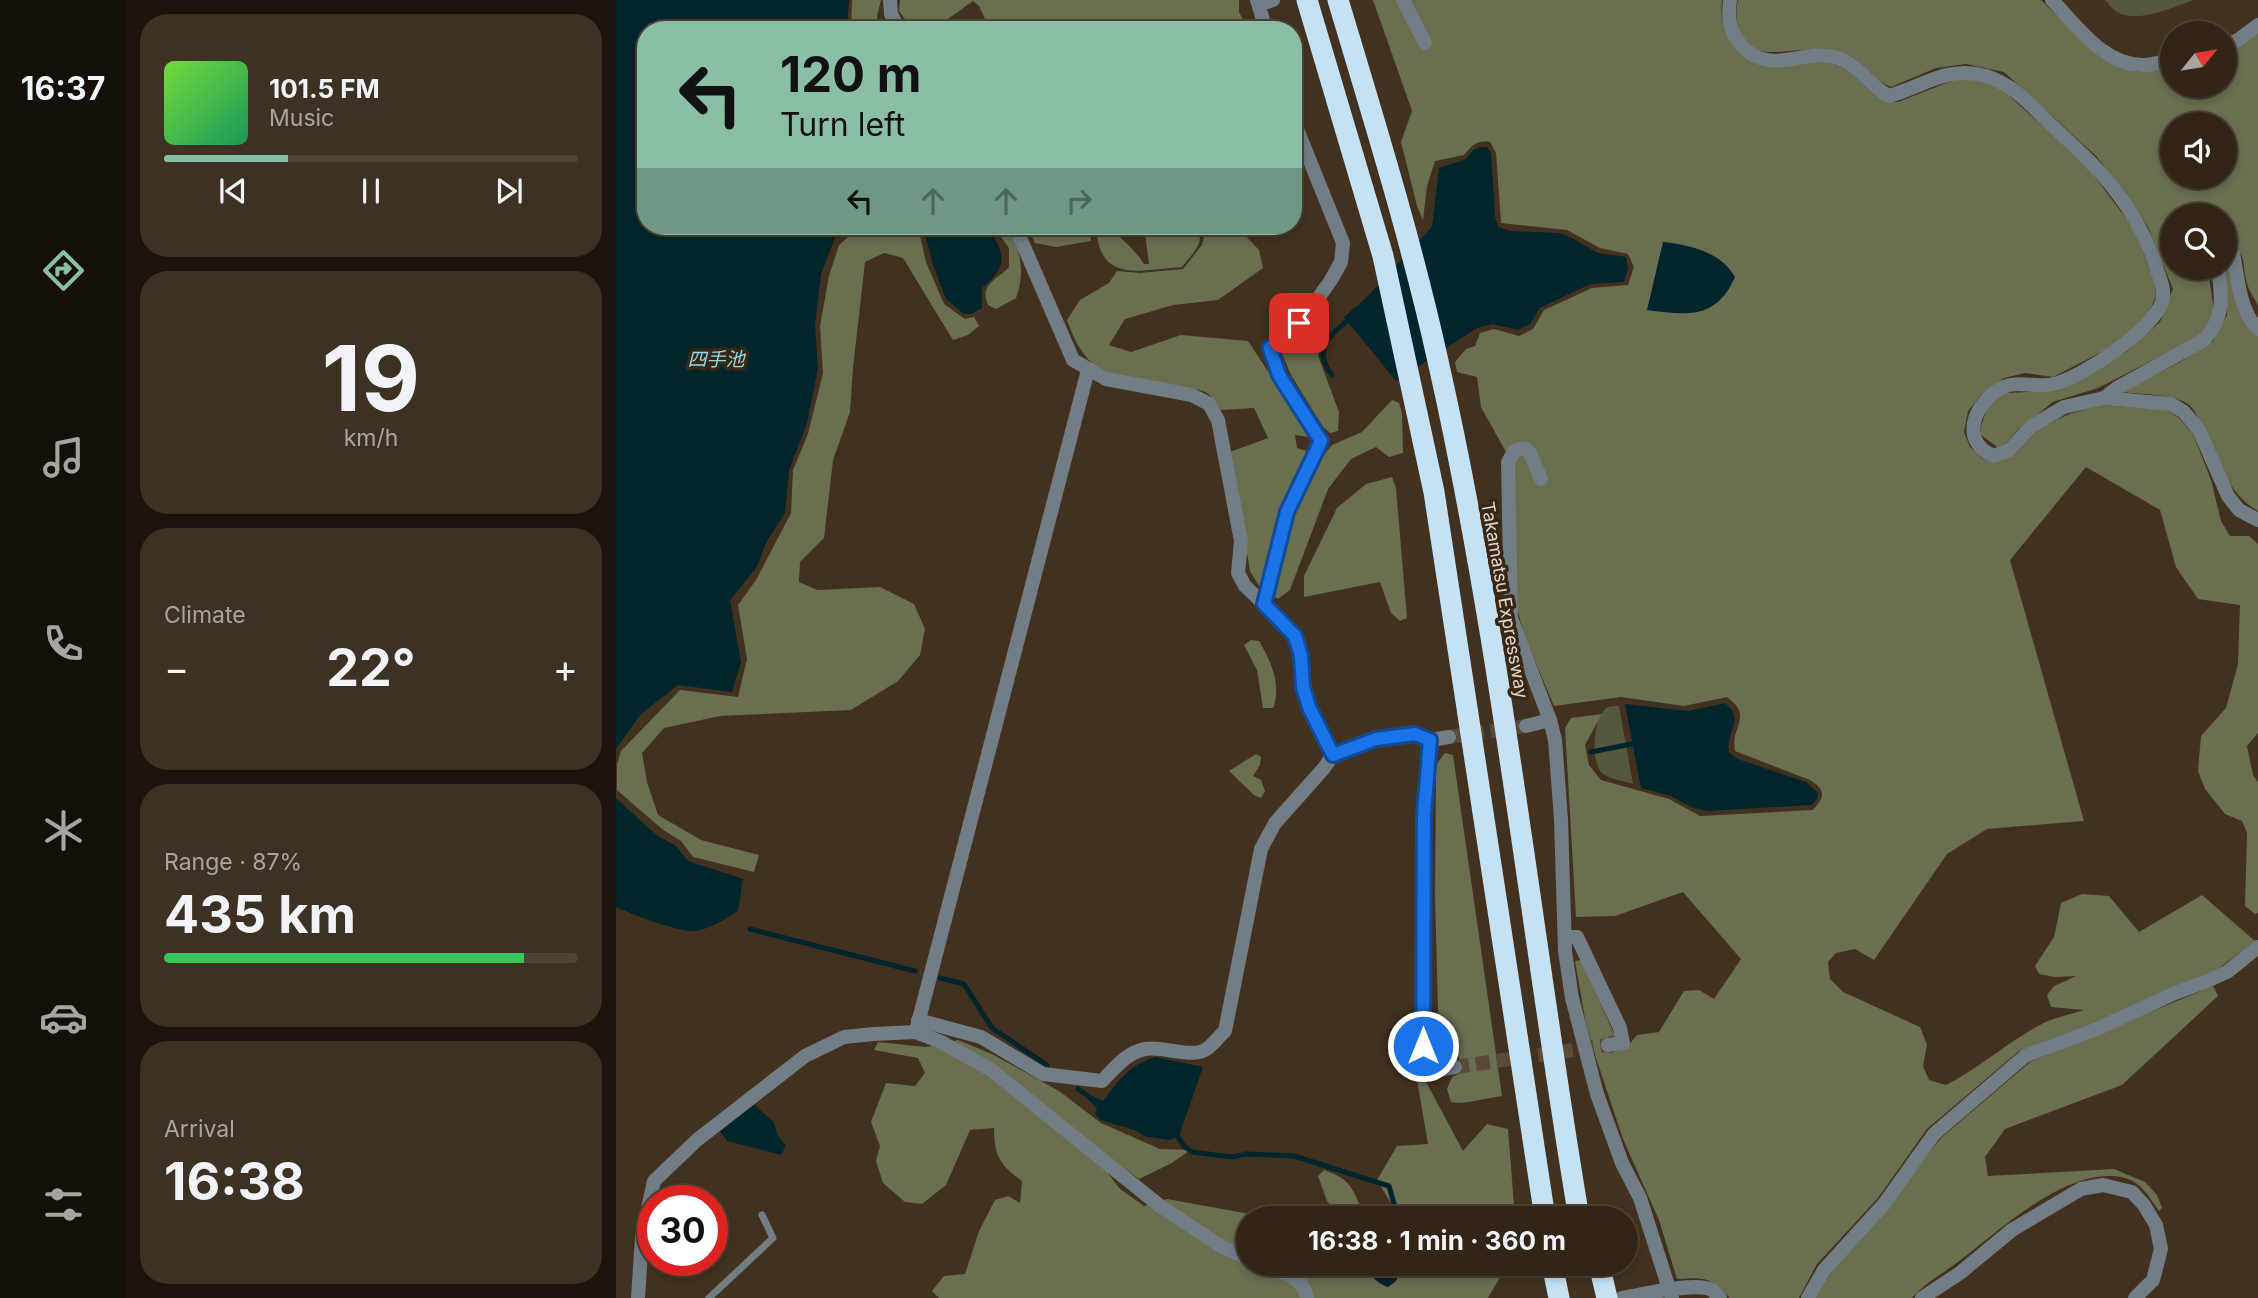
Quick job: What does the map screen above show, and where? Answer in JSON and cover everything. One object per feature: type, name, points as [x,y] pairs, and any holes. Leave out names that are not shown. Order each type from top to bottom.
[{"type":"highway","points":[[1307,0],[1383,257],[1434,492],[1543,1206]]},
{"type":"highway","name":"Takamatsu Expressway","points":[[1338,0],[1406,229],[1438,363],[1479,572],[1551,1055],[1577,1206]]},
{"type":"highway","points":[[1551,1055],[1585,1206]]},
{"type":"highway","points":[[1553,1276],[1557,1298]]},
{"type":"highway","points":[[1588,1276],[1593,1298]]},
{"type":"highway","points":[[1602,1276],[1607,1298]]},
{"type":"street","points":[[890,0],[891,14],[895,21]]},
{"type":"street","points":[[1403,0],[1425,43]]},
{"type":"street","points":[[1730,0],[1728,20],[1733,35],[1745,49],[1760,60],[1780,61],[1820,55],[1836,57],[1851,63],[1878,90],[1889,96],[1944,75],[1965,72],[2006,84],[2092,163],[2120,194],[2140,226],[2162,286],[2163,298],[2159,309],[2119,350],[2056,384],[2015,383],[1999,388],[1987,398],[1975,415],[1973,434],[1976,442],[1986,452],[1994,456],[2009,450],[2032,426],[2064,407],[2104,398],[2171,404],[2185,412],[2199,430],[2228,496],[2239,510],[2258,520]]},
{"type":"street","points":[[2052,0],[2100,49],[2123,62],[2144,65],[2160,62]]},
{"type":"street","points":[[1264,2],[1265,21]]},
{"type":"street","points":[[2237,40],[2258,25]]},
{"type":"street","points":[[1264,604],[1287,512],[1321,441],[1279,375],[1270,348],[1292,335],[1331,280],[1341,262],[1343,243],[1302,141]]},
{"type":"street","points":[[1019,235],[1073,360],[1106,379],[1192,395],[1209,404],[1218,420],[1241,541],[1238,573],[1245,586],[1295,636],[1309,707],[1333,755]]},
{"type":"street","points":[[2237,274],[2246,311],[2250,321],[2258,328]]},
{"type":"street","points":[[2104,398],[2117,388],[2204,340],[2215,328],[2220,313],[2219,280]]},
{"type":"street","points":[[917,1026],[1087,370]]},
{"type":"street","points":[[1541,479],[1530,453],[1524,449],[1514,451],[1507,462],[1511,618],[1555,740],[1565,937],[1572,998],[1597,1094],[1622,1163],[1640,1198],[1670,1294]]},
{"type":"street","points":[[1526,726],[1550,720]]},
{"type":"street","points":[[638,1298],[642,1237],[654,1181],[697,1140],[805,1056],[844,1038],[917,1026],[981,1037],[1043,1074],[1102,1081],[1125,1059],[1143,1049],[1159,1048],[1192,1053],[1203,1051],[1225,1031],[1261,849],[1275,823],[1333,755],[1376,739],[1415,734],[1430,740],[1449,737]]},
{"type":"street","points":[[1430,740],[1424,814],[1423,1046],[1430,1071],[1455,1067]]},
{"type":"street","points":[[1565,937],[1577,937],[1620,1028],[1623,1043],[1608,1045]]},
{"type":"street","points":[[1808,1298],[1824,1270],[1884,1204],[1934,1134],[2025,1056],[2099,1028],[2227,972],[2258,947]]},
{"type":"street","points":[[917,1026],[990,1069],[1160,1206],[1222,1247],[1236,1253]]},
{"type":"street","points":[[1922,1298],[1960,1273],[2021,1224],[2081,1189],[2103,1185],[2132,1192],[2156,1225],[2161,1249],[2153,1280],[2135,1298]]},
{"type":"street","points":[[1288,1276],[1298,1280],[1306,1290],[1307,1298]]},
{"type":"street","points":[[1624,1298],[1670,1294],[1699,1287],[1711,1290],[1720,1298]]},
{"type":"lane","points":[[709,1298],[773,1238],[762,1215]]},
{"type":"green space","points":[[852,0],[881,0],[877,21],[851,21]]},
{"type":"green space","points":[[900,0],[1239,0],[1239,12],[1244,21],[986,21],[979,6],[973,1],[945,21],[906,21],[899,11]]},
{"type":"green space","points":[[1373,0],[1722,0],[1722,20],[1729,37],[1737,49],[1760,66],[1809,62],[1836,65],[1852,74],[1880,98],[1898,102],[1959,78],[1978,80],[2003,90],[2089,169],[2134,229],[2155,282],[2156,296],[2149,312],[2117,344],[2053,377],[2025,373],[2004,378],[1980,396],[1968,411],[1964,432],[1970,447],[1982,458],[1994,463],[2015,454],[2040,428],[2069,414],[2101,405],[2167,410],[2179,418],[2193,434],[2211,480],[2221,521],[2230,536],[2249,536],[2258,544],[2258,733],[2247,746],[2253,775],[2258,782],[2258,913],[2255,914],[2245,906],[2247,833],[2242,821],[2225,814],[2205,789],[2198,771],[2201,736],[2226,708],[2238,664],[2240,605],[2198,599],[2176,567],[2160,510],[2086,467],[2010,560],[2084,821],[1987,829],[1947,854],[1874,960],[1855,949],[1836,953],[1828,962],[1830,979],[1843,992],[1920,1027],[1927,1045],[1923,1066],[1929,1080],[1946,1085],[2043,1023],[2084,1010],[2051,1007],[2047,995],[2054,986],[2076,976],[2055,977],[2039,974],[2035,966],[2054,937],[2061,903],[2082,894],[2109,896],[2139,932],[2202,895],[2255,941],[2218,969],[2098,1021],[2019,1051],[1927,1129],[1878,1198],[1817,1264],[1799,1298],[1730,1298],[1707,1280],[1677,1279],[1659,1220],[1623,1139],[1595,1055],[1586,1024],[1575,961],[1581,960],[1615,1036],[1608,1037],[1610,1053],[1627,1047],[1637,1035],[1659,1032],[1684,991],[1699,990],[1714,999],[1741,959],[1683,892],[1615,916],[1576,917],[1565,728],[1571,718],[1602,714],[1585,745],[1589,765],[1601,780],[1669,799],[1700,816],[1813,810],[1822,797],[1821,790],[1810,780],[1735,751],[1735,735],[1740,716],[1735,704],[1727,697],[1684,706],[1621,697],[1554,706],[1524,635],[1516,604],[1506,452],[1481,407],[1477,377],[1457,372],[1455,362],[1466,349],[1475,346],[1480,333],[1494,329],[1519,336],[1533,329],[1544,310],[1592,288],[1628,285],[1634,267],[1628,254],[1600,248],[1567,230],[1501,223],[1496,153],[1490,142],[1475,144],[1464,155],[1435,161],[1427,186],[1423,220],[1401,142],[1412,111]]},
{"type":"green space","points":[[1738,0],[2041,0],[2099,57],[2137,72],[2160,69],[2160,98],[2237,98],[2237,48],[2258,31],[2258,305],[2249,289],[2242,256],[2237,249],[2237,203],[2160,203],[2160,257],[2148,227],[2125,192],[2096,156],[2004,72],[1966,64],[1936,68],[1891,87],[1851,56],[1835,50],[1759,51],[1745,41],[1737,17]]},
{"type":"green space","points":[[2105,0],[2194,0],[2156,13],[2135,16],[2117,12]]},
{"type":"green space","points":[[850,235],[920,235],[926,262],[944,304],[965,319],[974,317],[979,326],[968,335],[953,340],[903,258],[884,253],[865,262],[850,412],[833,460],[824,538],[800,562],[799,582],[817,590],[880,587],[914,604],[925,629],[920,655],[898,681],[851,710],[720,716],[664,728],[642,753],[647,782],[658,815],[701,840],[759,855],[754,872],[693,857],[681,841],[662,829],[617,790],[617,765],[621,751],[680,690],[738,697],[747,659],[738,605],[756,580],[791,513],[793,470],[808,434],[823,373],[820,326],[829,276],[839,245]]},
{"type":"green space","points":[[1000,235],[1012,235],[1018,253],[1021,279],[1016,298],[996,309],[988,305],[986,292],[991,283],[1009,267],[1009,248]]},
{"type":"green space","points":[[1031,235],[1091,235],[1091,241],[1056,247],[1035,243]]},
{"type":"green space","points":[[1097,235],[1118,235],[1144,264],[1149,264],[1145,235],[1200,237],[1197,248],[1182,267],[1136,271],[1113,265],[1099,245]]},
{"type":"green space","points":[[1205,235],[1245,235],[1259,250],[1263,268],[1218,300],[1173,305],[1125,319],[1109,345],[1131,352],[1181,335],[1248,341],[1306,429],[1309,437],[1295,435],[1297,448],[1310,452],[1265,587],[1259,586],[1250,571],[1230,452],[1268,438],[1254,408],[1220,410],[1209,394],[1199,390],[1107,373],[1085,355],[1067,320],[1080,300],[1109,283],[1117,271],[1140,273],[1183,269],[1202,245]]},
{"type":"green space","points":[[2237,279],[2258,335],[2258,511],[2246,503],[2229,481],[2190,406],[2176,399],[2121,392],[2180,362],[2213,341],[2227,315],[2223,280]]},
{"type":"green space","points":[[2169,280],[2210,280],[2214,313],[2202,335],[2098,388],[2053,402],[2018,430],[2000,449],[1981,435],[1981,426],[1988,406],[2005,393],[2056,391],[2126,352],[2160,322],[2173,289]]},
{"type":"green space","points":[[1306,333],[1323,336],[1318,356],[1339,412],[1338,431],[1330,433],[1323,427],[1291,375],[1282,354],[1288,343]]},
{"type":"green space","points":[[1392,400],[1399,403],[1402,413],[1403,453],[1389,457],[1376,447],[1351,459],[1328,489],[1290,590],[1278,599],[1273,596],[1292,518],[1315,466],[1332,445],[1362,432]]},
{"type":"green space","points":[[1392,477],[1396,488],[1407,618],[1400,621],[1391,613],[1380,582],[1304,597],[1304,576],[1337,508],[1366,484]]},
{"type":"green space","points":[[1251,640],[1259,641],[1274,674],[1276,691],[1273,708],[1263,708],[1257,670],[1244,645]]},
{"type":"green space","points":[[1619,706],[1633,784],[1602,773],[1596,759],[1595,738],[1599,719],[1608,707]]},
{"type":"green space","points":[[1445,753],[1453,755],[1502,1096],[1462,1103],[1451,1102],[1447,1089],[1452,1077],[1459,1074],[1459,1057],[1447,1056],[1439,1045],[1435,896],[1436,770]]},
{"type":"green space","points":[[1256,754],[1261,757],[1260,765],[1253,776],[1261,780],[1265,791],[1261,798],[1254,795],[1229,771]]},
{"type":"green space","points":[[2213,986],[2218,996],[2122,1085],[2005,1129],[1985,1157],[1988,1176],[2114,1169],[2145,1182],[2157,1195],[2162,1208],[2159,1211],[2145,1191],[2131,1180],[2103,1176],[2081,1181],[2058,1190],[2014,1218],[1912,1298],[1816,1298],[1829,1275],[1941,1138],[2030,1062]]},
{"type":"green space","points":[[958,1040],[992,1054],[1059,1091],[1101,1123],[1160,1149],[1190,1150],[1172,1163],[1139,1179],[1116,1162],[1108,1173],[1119,1188],[1144,1206],[1167,1199],[1236,1211],[1236,1276],[1385,1276],[1395,1282],[1399,1276],[1501,1276],[1488,1298],[939,1298],[932,1291],[944,1276],[965,1274],[979,1231],[995,1200],[1008,1196],[1020,1203],[1022,1181],[1003,1165],[995,1146],[994,1128],[970,1130],[946,1185],[922,1204],[905,1202],[883,1183],[876,1161],[880,1146],[871,1122],[886,1083],[915,1086],[925,1073],[918,1058],[874,1050],[878,1042],[926,1047]]},
{"type":"green space","points":[[1417,1080],[1425,1080],[1463,1151],[1487,1124],[1508,1129],[1514,1206],[1393,1206],[1377,1180],[1397,1146],[1428,1144]]},
{"type":"green space","points":[[1324,1170],[1341,1178],[1351,1188],[1360,1206],[1331,1206],[1318,1176]]},
{"type":"water","name":"四手池","points":[[616,0],[849,0],[848,21],[637,21],[637,235],[839,235],[835,238],[821,274],[815,325],[818,369],[807,423],[789,471],[785,513],[767,541],[756,568],[730,600],[741,662],[732,692],[678,685],[641,714],[616,749]]},
{"type":"water","points":[[1487,147],[1491,153],[1498,227],[1510,231],[1559,233],[1598,253],[1626,257],[1628,268],[1624,282],[1590,284],[1540,308],[1530,324],[1518,330],[1493,324],[1477,328],[1396,381],[1344,317],[1368,296],[1432,227],[1439,168],[1466,159],[1473,150]]},
{"type":"water","points":[[925,235],[993,235],[1002,259],[997,272],[982,288],[982,308],[972,314],[964,314],[946,299]]},
{"type":"water","points":[[1663,242],[1704,251],[1729,268],[1735,277],[1719,301],[1699,312],[1647,310]]},
{"type":"water","points":[[1725,703],[1734,715],[1729,753],[1738,759],[1806,782],[1818,793],[1812,805],[1708,811],[1693,808],[1671,796],[1641,788],[1625,704],[1688,711]]},
{"type":"water","points":[[616,798],[655,834],[676,846],[688,861],[743,879],[738,911],[710,927],[692,931],[642,918],[616,907]]},
{"type":"water","points":[[1155,1057],[1203,1067],[1179,1136],[1170,1140],[1147,1137],[1134,1130],[1100,1120],[1095,1113],[1097,1109],[1086,1097],[1088,1094],[1103,1101],[1131,1069]]},
{"type":"water","points":[[754,1105],[774,1122],[777,1134],[786,1146],[781,1155],[727,1141],[719,1130]]},
{"type":"water","points":[[1372,1276],[1399,1276],[1388,1287]]},
{"type":"waterway","points":[[1332,375],[1323,357],[1326,342],[1352,317]]},
{"type":"waterway","points":[[1591,752],[1637,743]]},
{"type":"waterway","points":[[750,929],[915,971]]},
{"type":"waterway","points":[[940,978],[964,984],[992,1028],[1047,1065]]},
{"type":"waterway","points":[[1078,1089],[1091,1098]]},
{"type":"waterway","points":[[1175,1132],[1183,1145],[1192,1152],[1232,1157],[1246,1154],[1294,1156],[1389,1186],[1395,1206]]},
{"type":"tunnel","points":[[1449,737],[1526,726]]},
{"type":"tunnel","points":[[1455,1067],[1608,1045]]},
{"type":"route","points":[[1299,323],[1292,335],[1270,348],[1279,375],[1321,441],[1287,512],[1264,604],[1295,636],[1309,707],[1333,755],[1376,739],[1415,734],[1430,740],[1424,814],[1423,1046]]}]
